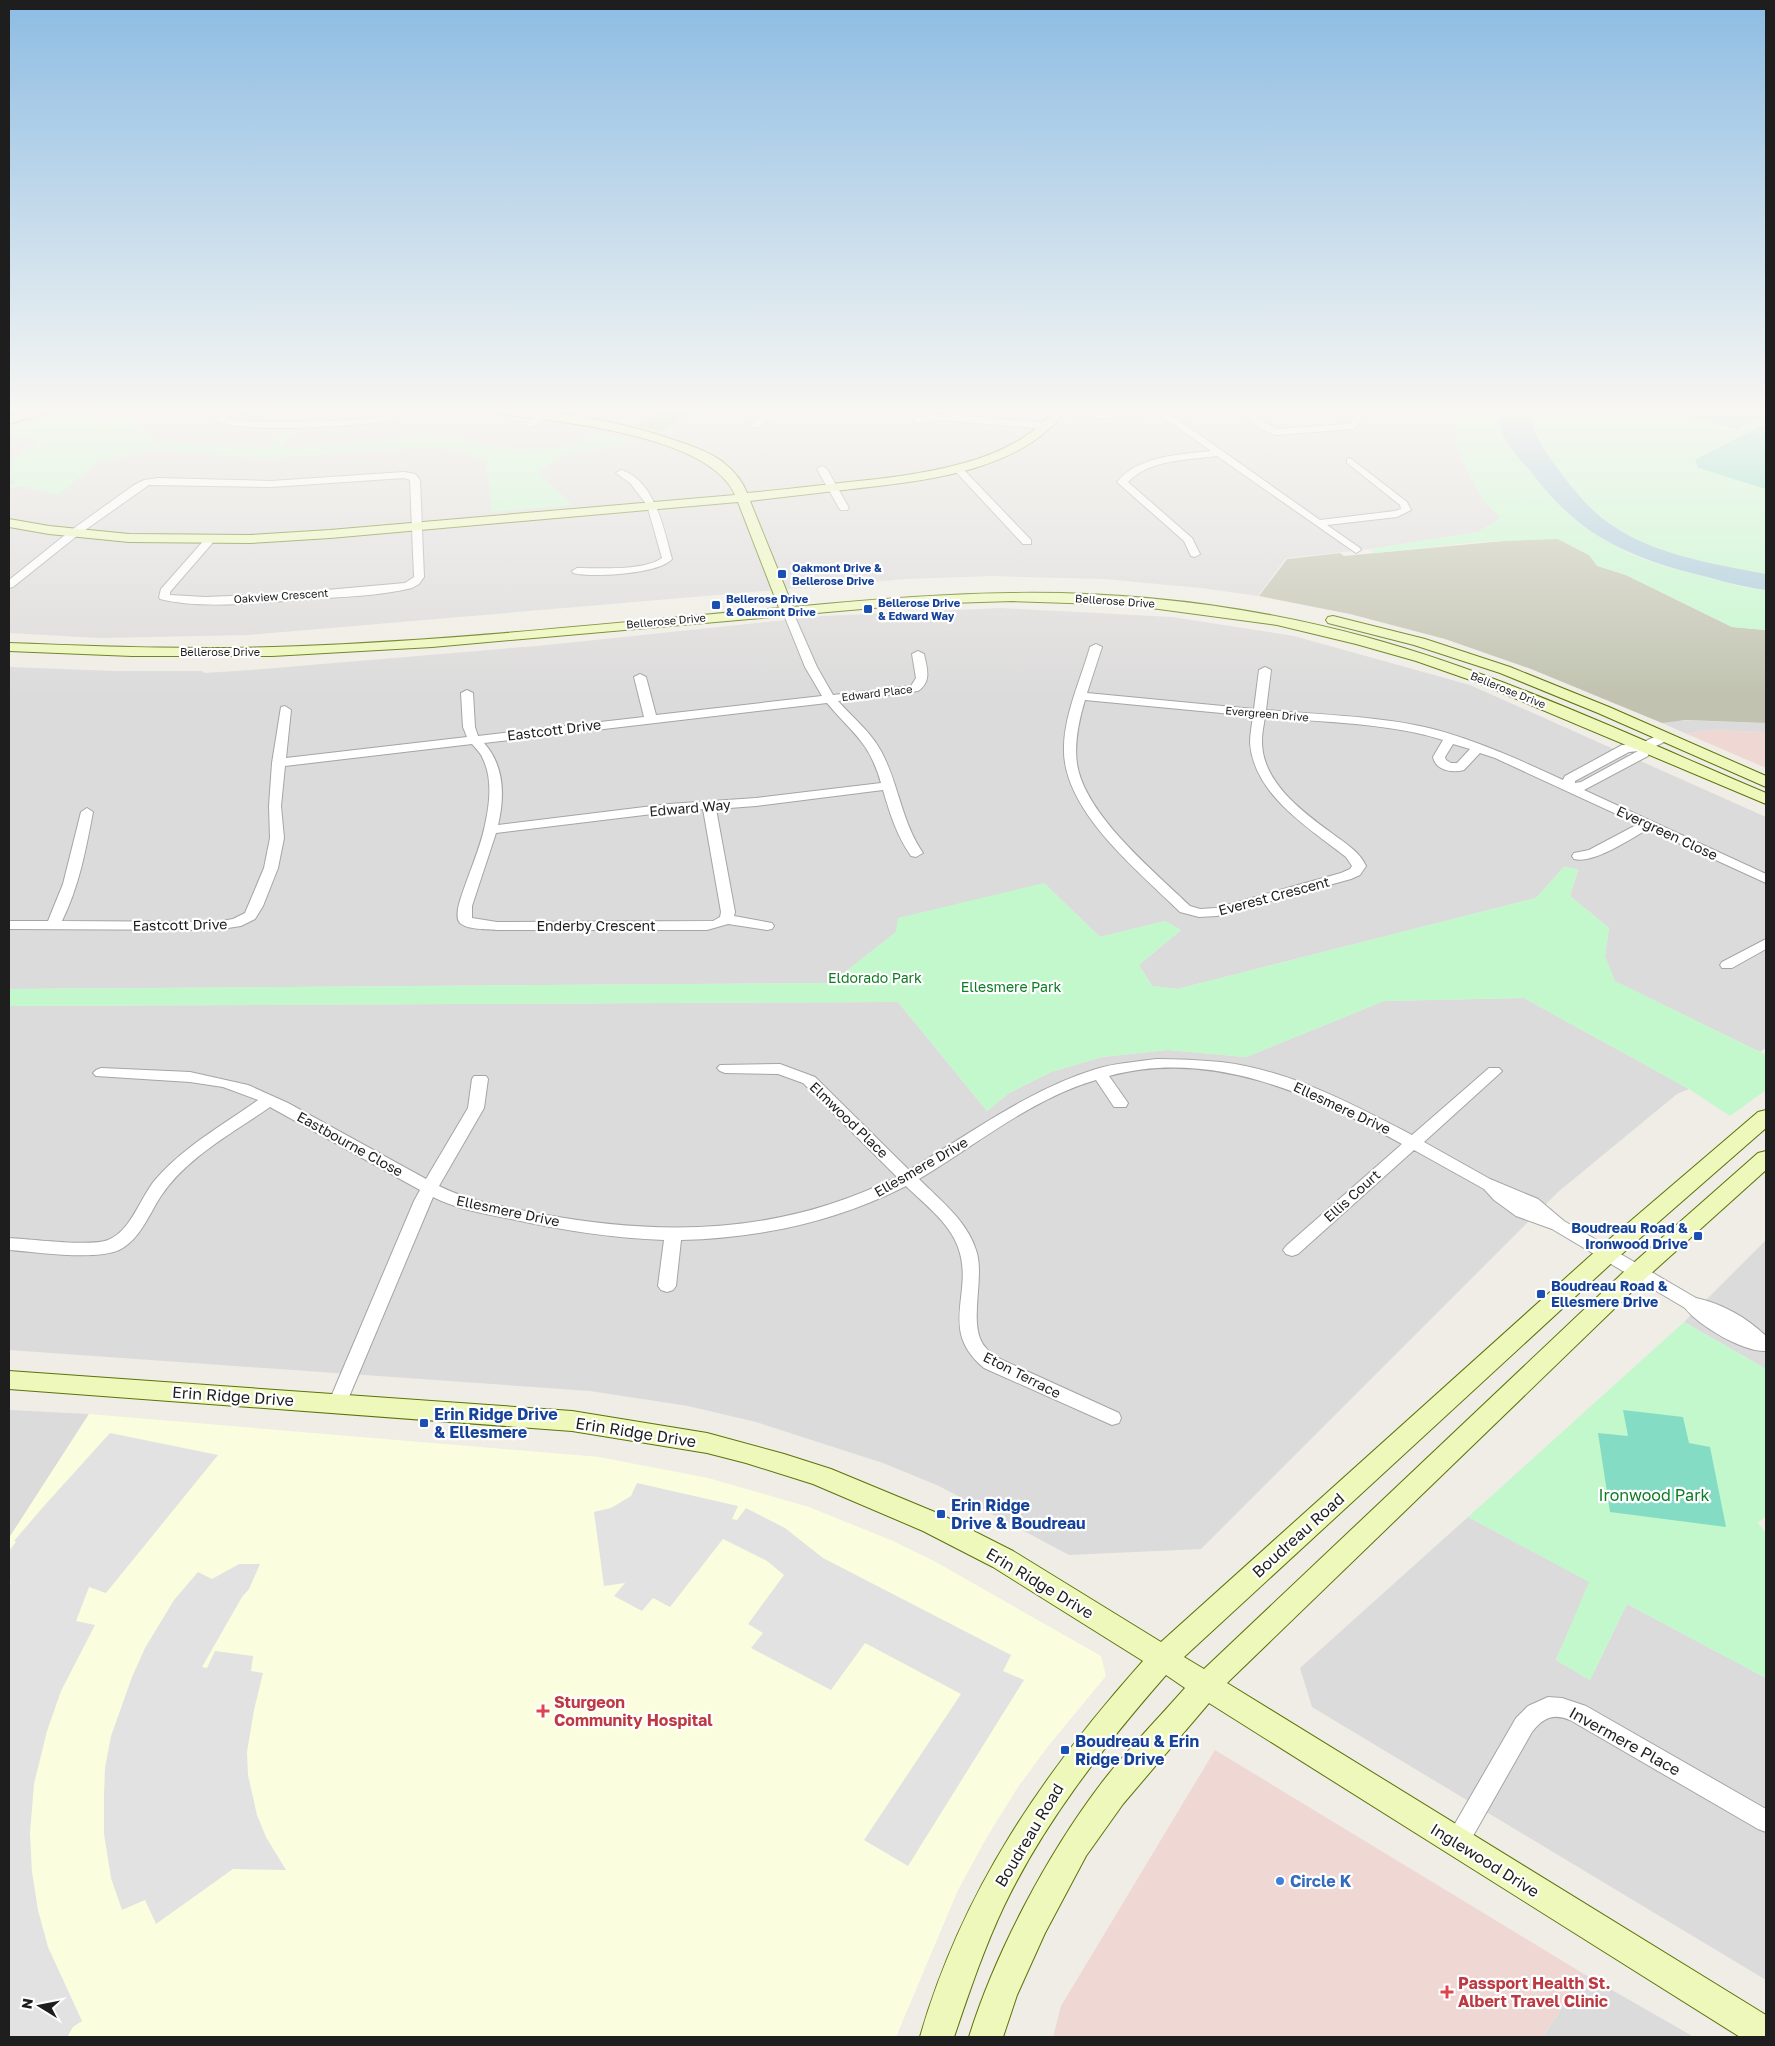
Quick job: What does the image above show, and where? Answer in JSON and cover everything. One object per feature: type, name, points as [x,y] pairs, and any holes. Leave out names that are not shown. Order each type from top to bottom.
[{"type":"main road","points":[[9,523],[74,533],[210,540],[296,537],[671,504]]},
{"type":"main road","points":[[744,504],[785,606]]},
{"type":"main road","name":"Bellerose Drive","points":[[10,648],[132,652],[262,652],[432,643],[943,588],[1034,586],[1146,592],[1255,605],[1363,626],[1456,653],[1540,683],[1766,782]]},
{"type":"main road","name":"Bellerose Drive","points":[[785,606],[983,597],[1041,597],[1129,601],[1208,610],[1305,627],[1391,649],[1482,679],[1766,799]]},
{"type":"main road","points":[[1482,679],[1632,732],[1664,737]]},
{"type":"main road","points":[[1644,747],[1658,748],[1678,754],[1766,787]]},
{"type":"main road","name":"Boudreau Road","points":[[937,2037],[971,1944],[994,1892],[1053,1793],[1131,1692],[1162,1659],[1608,1254],[1766,1118]]},
{"type":"main road","points":[[986,2037],[1002,1991],[1034,1922],[1075,1846],[1112,1794],[1205,1686],[1638,1272],[1766,1158]]},
{"type":"main road","name":"Erin Ridge Drive","points":[[9,1380],[572,1421],[658,1434],[708,1444],[758,1457],[869,1495],[946,1529],[1003,1559],[1205,1686]]},
{"type":"main road","name":"Inglewood Drive","points":[[1205,1686],[1766,2034]]},
{"type":"street","points":[[9,585],[113,504]]},
{"type":"street","points":[[416,504],[417,526]]},
{"type":"street","points":[[842,504],[844,508]]},
{"type":"street","points":[[992,504],[1027,542]]},
{"type":"street","points":[[1148,504],[1188,540],[1195,554]]},
{"type":"street","points":[[1291,504],[1356,550]]},
{"type":"street","points":[[1317,523],[1397,514],[1406,510],[1404,504]]},
{"type":"street","points":[[577,571],[647,567],[666,561],[667,556],[652,505]]},
{"type":"street","name":"Oakview Crescent","points":[[210,540],[165,591],[164,597],[181,600],[262,598],[408,586],[419,577],[417,526]]},
{"type":"street","points":[[785,606],[810,666],[830,699],[874,749],[889,786],[906,840],[916,853]]},
{"type":"street","points":[[1082,696],[1096,647]]},
{"type":"street","name":"Edward Place","points":[[830,699],[916,688],[922,676],[918,654]]},
{"type":"street","points":[[1260,713],[1265,670]]},
{"type":"street","points":[[640,677],[651,719]]},
{"type":"street","points":[[466,920],[465,906],[491,830],[494,815],[494,774],[485,750],[470,734],[467,693]]},
{"type":"street","name":"Everest Crescent","points":[[1082,696],[1070,747],[1074,774],[1086,804],[1105,829],[1185,909],[1199,913],[1217,912],[1346,876],[1355,872],[1359,866],[1351,854],[1290,804],[1269,783],[1256,753],[1260,713]]},
{"type":"street","name":"Evergreen Drive","points":[[1082,696],[1401,727],[1430,732],[1480,747],[1568,787]]},
{"type":"street","name":"Eastcott Drive","points":[[278,763],[830,699]]},
{"type":"street","name":"Eastcott Drive","points":[[9,925],[215,926],[229,925],[250,916],[256,906],[274,858],[277,838],[275,806],[278,763],[285,710]]},
{"type":"street","points":[[1568,787],[1584,786],[1644,753],[1644,747],[1664,737]]},
{"type":"street","points":[[1451,738],[1439,757],[1440,762],[1445,766],[1460,766],[1480,747]]},
{"type":"street","name":"Edward Way","points":[[491,830],[669,808],[756,802],[889,786]]},
{"type":"street","name":"Evergreen Close","points":[[1568,787],[1766,879]]},
{"type":"street","points":[[709,805],[728,912],[726,918]]},
{"type":"street","points":[[53,925],[73,881],[87,812]]},
{"type":"street","points":[[1579,856],[1593,853],[1648,824]]},
{"type":"street","name":"Enderby Crescent","points":[[451,924],[466,920],[475,924],[496,926],[698,926],[717,924],[726,918],[767,926]]},
{"type":"street","points":[[1727,965],[1766,942]]},
{"type":"street","name":"Ellesmere Drive","points":[[430,1188],[456,1200],[533,1218],[612,1230],[673,1234],[738,1230],[815,1216],[845,1207],[909,1178],[1037,1097],[1068,1083],[1099,1073],[1127,1067],[1157,1064],[1215,1066],[1248,1071],[1312,1091],[1413,1142],[1485,1183],[1508,1203],[1536,1220],[1558,1225],[1691,1303],[1699,1315],[1734,1335],[1765,1346]]},
{"type":"street","name":"Elmwood Place","points":[[725,1068],[780,1069],[808,1080],[909,1178]]},
{"type":"street","name":"Ellis Court","points":[[1292,1250],[1494,1071]]},
{"type":"street","name":"Eastbourne Close","points":[[102,1073],[149,1072],[194,1077],[239,1088],[270,1100],[430,1188]]},
{"type":"street","points":[[1099,1073],[1120,1103]]},
{"type":"street","points":[[337,1404],[422,1202],[476,1108],[480,1079]]},
{"type":"street","points":[[9,1244],[97,1248],[115,1244],[129,1234],[149,1199],[172,1172],[195,1152],[270,1100]]},
{"type":"street","name":"Eton Terrace","points":[[909,1178],[953,1223],[967,1247],[971,1277],[968,1332],[970,1340],[978,1353],[991,1363],[1112,1418]]},
{"type":"street","points":[[667,1286],[673,1234]]},
{"type":"street","name":"Invermere Place","points":[[1457,1842],[1524,1725],[1537,1711],[1559,1705],[1578,1713],[1766,1821]]},
{"type":"shaded area","points":[[9,504],[1487,504],[1501,518],[1478,532],[1370,549],[1286,558],[1258,596],[1201,588],[1104,579],[992,576],[906,579],[247,635],[99,638],[9,633]]},
{"type":"shaded area","points":[[1525,539],[1558,539],[1589,555],[1598,566],[1626,575],[1732,627],[1766,630],[1766,723],[1685,720],[1662,723],[1531,669],[1445,639],[1350,614],[1259,596],[1287,559],[1340,553],[1344,556]]},
{"type":"shaded area","points":[[1001,608],[1172,617],[1294,636],[1470,685],[1766,817],[1766,1048],[1760,1052],[1614,981],[1605,956],[1609,928],[1570,896],[1578,870],[1564,867],[1536,898],[1177,989],[1152,986],[1139,965],[1181,930],[1165,921],[1100,937],[1044,883],[896,932],[831,983],[9,989],[9,667],[115,671],[202,671],[204,673],[547,645],[823,616]]},
{"type":"shaded area","points":[[1672,720],[1766,723],[1766,732],[1706,730],[1687,734],[1662,723]]},
{"type":"shaded area","points":[[1706,730],[1766,732],[1766,768],[1687,734]]},
{"type":"shaded area","points":[[1524,998],[1689,1089],[1677,1094],[1558,1192],[1201,1549],[1069,1555],[939,1486],[883,1463],[756,1422],[688,1406],[590,1391],[9,1350],[10,1006],[898,1002],[987,1111],[1009,1093],[1051,1072],[1102,1057],[1168,1050],[1246,1057],[1384,1001]]},
{"type":"shaded area","points":[[1766,1240],[1766,1369],[1684,1322]]},
{"type":"shaded area","points":[[9,1410],[89,1414],[9,1538]]},
{"type":"shaded area","name":"Sturgeon Community Hospital","points":[[89,1414],[599,1457],[708,1478],[809,1507],[893,1541],[934,1561],[1101,1656],[1106,1676],[1049,1745],[1018,1787],[987,1837],[958,1890],[896,2037],[9,2037],[9,1538]]},
{"type":"shaded area","points":[[110,1433],[218,1455],[106,1593],[89,1587],[76,1621],[95,1625],[61,1691],[47,1731],[34,1784],[30,1833],[32,1872],[38,1910],[48,1947],[82,2021],[73,2027],[67,2037],[9,2037],[9,1586],[11,1582],[9,1581],[9,1551],[16,1542],[14,1541]]},
{"type":"shaded area","points":[[637,1483],[738,1506],[732,1519],[737,1520],[746,1508],[785,1528],[823,1558],[1011,1655],[1003,1671],[1024,1680],[908,1866],[864,1840],[961,1694],[865,1643],[831,1690],[751,1648],[763,1633],[748,1624],[784,1575],[767,1561],[723,1539],[670,1607],[653,1598],[642,1611],[614,1596],[625,1583],[604,1586],[594,1512],[611,1508],[631,1496]]},
{"type":"shaded area","points":[[1468,1517],[1590,1582],[1556,1660],[1590,1680],[1627,1604],[1766,1678],[1766,1980],[1312,1707],[1300,1668]]},
{"type":"shaded area","points":[[239,1564],[260,1564],[249,1589],[242,1597],[202,1667],[207,1668],[215,1651],[253,1656],[251,1671],[263,1673],[247,1752],[248,1775],[257,1815],[266,1837],[286,1870],[233,1869],[156,1924],[145,1900],[122,1910],[111,1878],[104,1834],[104,1796],[105,1768],[111,1736],[132,1677],[145,1648],[174,1600],[198,1572],[212,1579]]},
{"type":"shaded area","points":[[1215,1750],[1584,1974],[1543,2037],[1053,2037],[1061,2006]]},
{"type":"shaded area","points":[[1584,1974],[1694,2037],[1543,2037]]},
{"type":"green space","points":[[491,504],[573,505],[492,512]]},
{"type":"green space","points":[[1487,504],[1560,504],[1570,516],[1606,541],[1628,553],[1660,565],[1743,587],[1766,590],[1766,630],[1732,627],[1626,575],[1597,566],[1589,555],[1558,539],[1478,542],[1375,553],[1370,549],[1478,532],[1501,518]]},
{"type":"green space","points":[[1587,504],[1766,504],[1766,574],[1702,561],[1660,549],[1620,531]]},
{"type":"green space","name":"Ellesmere Park","points":[[1564,867],[1578,869],[1570,896],[1609,928],[1605,956],[1615,981],[1766,1055],[1766,1090],[1730,1116],[1689,1089],[1524,998],[1384,1001],[1246,1057],[1168,1050],[1102,1057],[1051,1072],[1009,1093],[987,1111],[898,1002],[11,1006],[9,1009],[9,989],[831,983],[896,932],[898,918],[1044,883],[1100,937],[1165,921],[1181,930],[1139,965],[1152,986],[1177,989],[1536,898]]},
{"type":"green space","name":"Ironwood Park","points":[[1684,1322],[1766,1369],[1766,1516],[1758,1523],[1766,1533],[1766,1678],[1627,1604],[1590,1680],[1556,1660],[1589,1582],[1468,1517]]},
{"type":"green space","points":[[1623,1410],[1683,1417],[1689,1443],[1710,1447],[1726,1527],[1610,1512],[1598,1433],[1628,1436]]},
{"type":"water","points":[[1559,504],[1588,504],[1620,531],[1660,549],[1723,566],[1766,574],[1766,590],[1695,574],[1645,559],[1603,539]]},
{"type":"place","name":"Oakmont Drive & Bellerose Drive","points":[[782,574]]},
{"type":"place","name":"Bellerose Drive & Oakmont Drive","points":[[716,605]]},
{"type":"place","name":"Bellerose Drive & Edward Way","points":[[868,609]]},
{"type":"place","name":"Boudreau Road & Ironwood Drive","points":[[1698,1236]]},
{"type":"place","name":"Boudreau Road & Ellesmere Drive","points":[[1541,1294]]},
{"type":"place","name":"Erin Ridge Drive & Ellesmere","points":[[424,1423]]},
{"type":"place","name":"Erin Ridge Drive & Boudreau","points":[[941,1514]]},
{"type":"place","name":"Sturgeon Community Hospital","points":[[543,1711]]},
{"type":"place","name":"Boudreau & Erin Ridge Drive","points":[[1065,1750]]},
{"type":"place","name":"Circle K","points":[[1280,1881]]},
{"type":"place","name":"Passport Health St. Albert Travel Clinic","points":[[1447,1992]]},
{"type":"park label","name":"Eldorado Park","points":[[875,978]]}]
